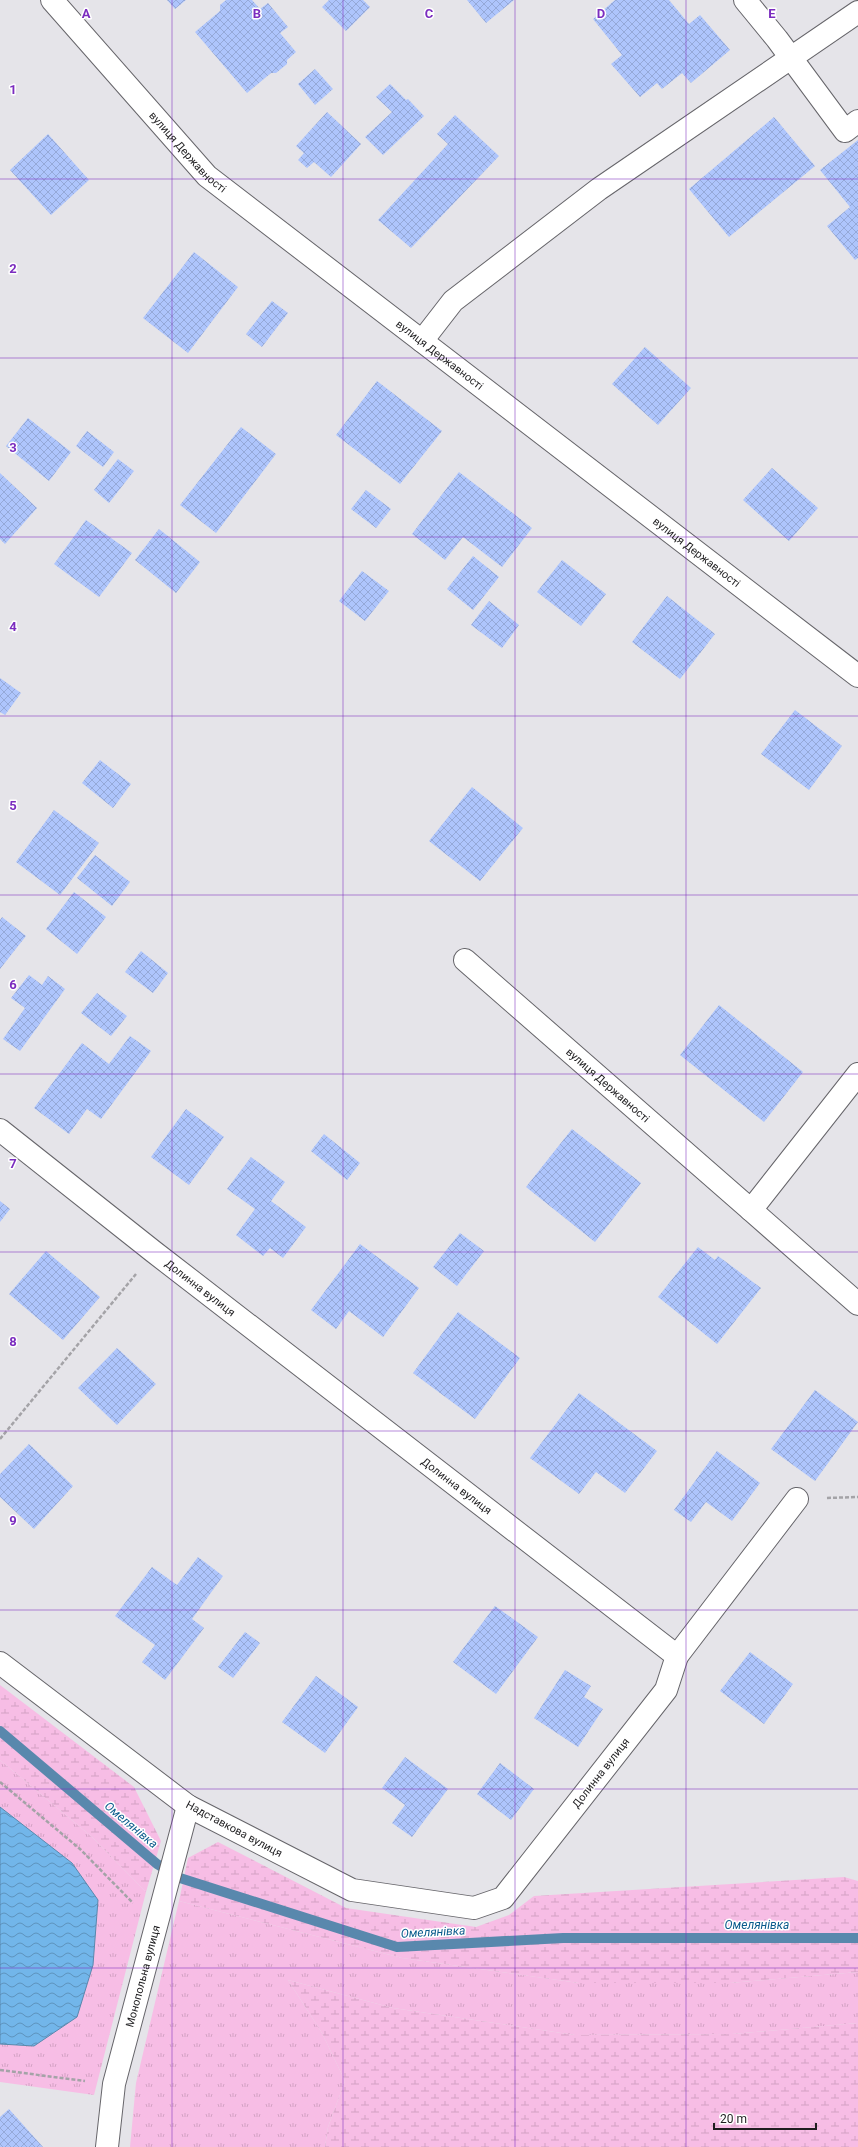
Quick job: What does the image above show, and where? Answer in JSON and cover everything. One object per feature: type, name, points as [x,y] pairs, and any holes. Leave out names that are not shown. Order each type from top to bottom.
[{"type":"street","name":"вулиця Державності","points":[[52,0],[207,176],[858,676]]},
{"type":"street","points":[[745,0],[792,58],[846,131],[858,121]]},
{"type":"street","points":[[422,341],[453,301],[592,194],[858,12]]},
{"type":"street","name":"вулиця Державності","points":[[465,960],[858,1304]]},
{"type":"street","points":[[751,1210],[858,1074]]},
{"type":"street","name":"Долинна вулиця","points":[[0,1130],[154,1252],[677,1656],[666,1690],[503,1898]]},
{"type":"street","points":[[677,1656],[797,1499]]},
{"type":"street","name":"Надставкова вулиця","points":[[0,1664],[188,1806],[352,1890],[474,1908],[503,1898]]},
{"type":"street","name":"Монопольна вулиця","points":[[107,2147],[114,2084],[188,1806]]},
{"type":"path","points":[[0,1439],[154,1252]]},
{"type":"path","points":[[0,1782],[80,1849],[156,1926]]},
{"type":"path","points":[[0,2070],[114,2084]]},
{"type":"green space","points":[[0,1685],[134,1787],[161,1841],[146,1892],[92,1837],[0,1760]]},
{"type":"green space","points":[[0,1760],[92,1837],[146,1892],[94,2095],[0,2082],[0,2044],[34,2046],[72,1863],[0,1807]]},
{"type":"green space","points":[[218,1842],[346,1908],[476,1927],[509,1915],[534,1896],[844,1877],[858,1881],[858,1972],[730,1983],[579,1983],[402,1958],[179,1901],[188,1858]]},
{"type":"green space","points":[[179,1901],[402,1958],[579,1983],[730,1983],[858,1972],[858,2023],[732,2034],[575,2035],[393,2008],[288,1980],[322,2033],[345,2081],[328,2127],[325,2147],[130,2147],[136,2083]]},
{"type":"green space","points":[[288,1980],[393,2008],[575,2035],[732,2034],[858,2023],[858,2147],[325,2147],[328,2127],[345,2081],[322,2033]]},
{"type":"water","points":[[0,1807],[72,1863],[98,1900],[93,1965],[77,2017],[34,2046],[0,2044]]},
{"type":"building","points":[[167,0],[186,0],[175,9]]},
{"type":"building","points":[[226,0],[252,0],[260,9],[268,3],[288,27],[280,33],[296,52],[287,60],[287,64],[276,73],[271,73],[247,93],[195,32],[220,11],[220,5]]},
{"type":"building","points":[[329,0],[363,0],[370,7],[346,31],[322,7]]},
{"type":"building","points":[[467,0],[514,0],[486,23]]},
{"type":"building","points":[[615,0],[669,0],[689,24],[700,15],[730,50],[691,83],[682,73],[662,89],[657,83],[640,97],[611,64],[622,55],[593,19]]},
{"type":"building","points":[[315,69],[333,89],[315,105],[298,84]]},
{"type":"building","points":[[390,84],[406,100],[408,99],[424,116],[383,155],[365,137],[392,112],[376,97]]},
{"type":"building","points":[[327,112],[361,144],[331,177],[314,162],[307,168],[298,160],[304,153],[296,146]]},
{"type":"building","points":[[455,115],[499,156],[411,248],[378,220],[448,144],[437,134]]},
{"type":"building","points":[[774,117],[815,166],[729,237],[689,189]]},
{"type":"building","points":[[48,134],[89,180],[51,215],[10,170]]},
{"type":"building","points":[[858,140],[858,258],[855,260],[827,226],[850,207],[820,170]]},
{"type":"building","points":[[194,252],[238,287],[188,353],[143,318]]},
{"type":"building","points":[[272,301],[288,313],[262,347],[246,334]]},
{"type":"building","points":[[645,347],[691,388],[658,425],[612,384]]},
{"type":"building","points":[[377,381],[442,431],[400,484],[336,435]]},
{"type":"building","points":[[28,418],[71,452],[49,481],[6,446]]},
{"type":"building","points":[[241,427],[276,454],[216,533],[180,505]]},
{"type":"building","points":[[87,431],[114,452],[103,467],[76,446]]},
{"type":"building","points":[[118,459],[134,471],[109,503],[94,490]]},
{"type":"building","points":[[772,468],[818,508],[789,541],[743,500]]},
{"type":"building","points":[[459,472],[532,528],[502,567],[463,537],[445,560],[412,534]]},
{"type":"building","points":[[0,473],[37,508],[5,544],[0,539]]},
{"type":"building","points":[[366,490],[391,509],[376,528],[351,509]]},
{"type":"building","points":[[86,520],[132,553],[99,597],[54,564]]},
{"type":"building","points":[[159,529],[200,562],[176,593],[135,560]]},
{"type":"building","points":[[473,556],[499,577],[473,610],[447,589]]},
{"type":"building","points":[[562,560],[606,594],[581,626],[537,592]]},
{"type":"building","points":[[362,571],[389,591],[365,621],[339,601]]},
{"type":"building","points":[[667,596],[715,634],[680,679],[632,642]]},
{"type":"building","points":[[489,601],[519,625],[502,648],[471,625]]},
{"type":"building","points":[[0,678],[21,693],[5,715],[0,712]]},
{"type":"building","points":[[795,710],[842,746],[809,790],[761,754]]},
{"type":"building","points":[[100,760],[131,784],[113,808],[82,783]]},
{"type":"building","points":[[472,787],[523,828],[480,881],[429,841]]},
{"type":"building","points":[[54,810],[99,843],[60,895],[16,862]]},
{"type":"building","points":[[95,855],[130,882],[112,906],[77,878]]},
{"type":"building","points":[[74,892],[106,917],[77,954],[46,929]]},
{"type":"building","points":[[2,917],[26,936],[0,969],[0,920]]},
{"type":"building","points":[[141,951],[168,973],[153,993],[125,972]]},
{"type":"building","points":[[29,975],[42,985],[48,976],[65,989],[20,1051],[3,1039],[25,1008],[11,998]]},
{"type":"building","points":[[97,993],[127,1016],[111,1036],[81,1013]]},
{"type":"building","points":[[719,1005],[803,1072],[764,1122],[680,1055]]},
{"type":"building","points":[[130,1036],[151,1051],[101,1119],[87,1109],[69,1134],[34,1108],[82,1043],[109,1064]]},
{"type":"building","points":[[186,1109],[224,1137],[189,1185],[151,1157]]},
{"type":"building","points":[[572,1129],[641,1183],[595,1242],[526,1187]]},
{"type":"building","points":[[324,1134],[360,1163],[347,1180],[311,1151]]},
{"type":"building","points":[[251,1157],[285,1182],[271,1201],[306,1227],[283,1258],[270,1248],[263,1256],[236,1235],[255,1209],[227,1189]]},
{"type":"building","points":[[0,1201],[10,1209],[0,1222]]},
{"type":"building","points":[[460,1233],[484,1251],[457,1286],[433,1267]]},
{"type":"building","points":[[360,1244],[419,1288],[383,1337],[349,1311],[336,1329],[311,1310]]},
{"type":"building","points":[[698,1247],[715,1260],[718,1256],[761,1288],[717,1344],[658,1297]]},
{"type":"building","points":[[46,1251],[100,1297],[63,1340],[9,1294]]},
{"type":"building","points":[[458,1312],[520,1358],[475,1419],[413,1373]]},
{"type":"building","points":[[117,1348],[156,1384],[117,1425],[78,1388]]},
{"type":"building","points":[[815,1390],[858,1422],[815,1481],[771,1449]]},
{"type":"building","points":[[579,1393],[657,1451],[625,1493],[596,1472],[579,1494],[530,1458]]},
{"type":"building","points":[[29,1444],[73,1486],[34,1529],[0,1497],[0,1474]]},
{"type":"building","points":[[717,1451],[760,1483],[732,1521],[706,1502],[691,1522],[674,1510]]},
{"type":"building","points":[[198,1557],[223,1576],[192,1619],[204,1628],[165,1680],[142,1662],[155,1645],[115,1616],[152,1567],[177,1585]]},
{"type":"building","points":[[495,1606],[538,1637],[496,1694],[453,1662]]},
{"type":"building","points":[[245,1632],[260,1643],[233,1678],[218,1667]]},
{"type":"building","points":[[750,1652],[793,1684],[764,1724],[720,1691]]},
{"type":"building","points":[[565,1670],[591,1686],[584,1697],[603,1709],[578,1747],[534,1718]]},
{"type":"building","points":[[316,1676],[358,1707],[325,1753],[282,1722]]},
{"type":"building","points":[[405,1757],[448,1789],[412,1837],[392,1823],[405,1805],[382,1788]]},
{"type":"building","points":[[500,1763],[534,1789],[511,1820],[477,1794]]},
{"type":"building","points":[[9,2109],[43,2147],[0,2147],[0,2117]]},
{"type":"waterway","name":"Омелянівка","points":[[0,1731],[157,1864],[180,1878],[397,1947],[563,1938],[858,1938]]}]
